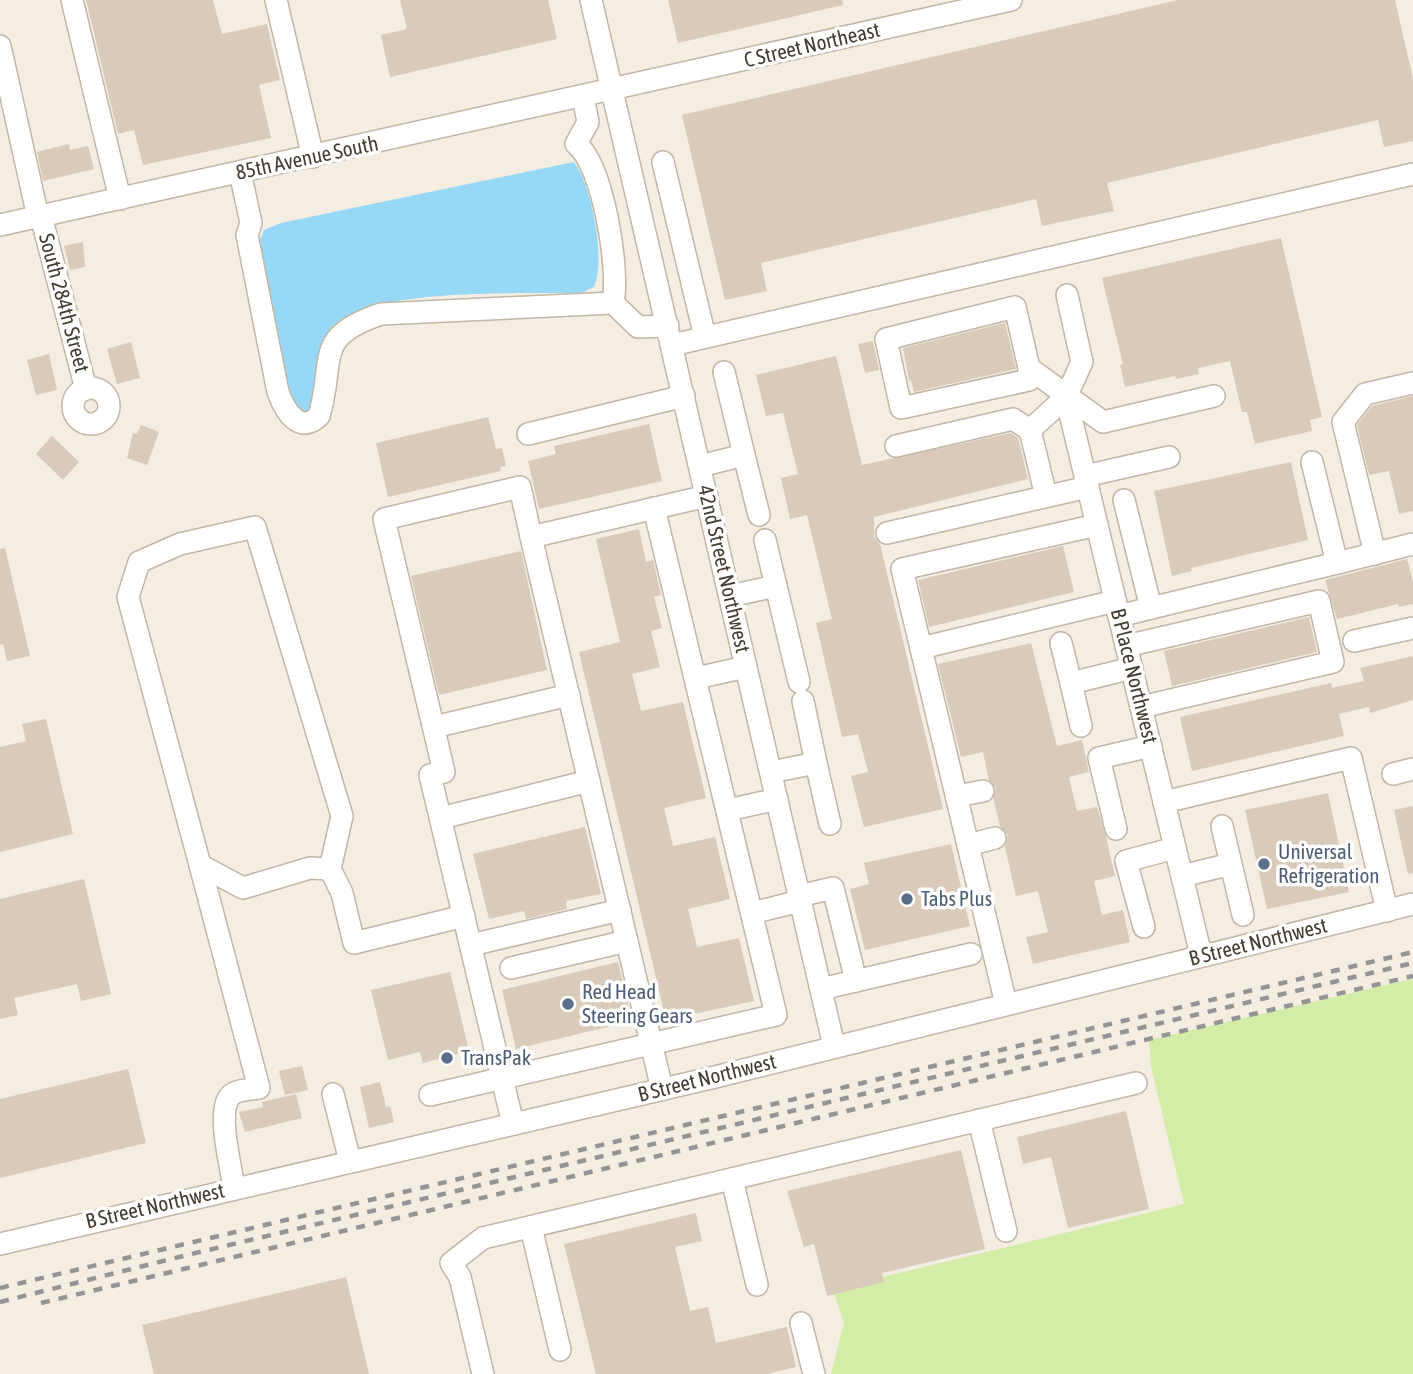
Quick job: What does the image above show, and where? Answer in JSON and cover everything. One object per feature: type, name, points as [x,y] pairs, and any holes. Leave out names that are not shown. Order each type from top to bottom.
[{"type":"street","points":[[72,0],[120,199]]},
{"type":"street","points":[[275,0],[313,156]]},
{"type":"street","name":"42nd Street Northwest","points":[[591,0],[834,1046]]},
{"type":"street","name":"C Street Northeast","points":[[614,91],[1012,0]]},
{"type":"street","name":"South 284th Street","points":[[0,46],[39,216],[86,389]]},
{"type":"street","name":"85th Avenue South","points":[[0,225],[614,91]]},
{"type":"street","points":[[583,97],[588,122],[576,144],[586,151],[594,169],[612,244],[616,272],[613,303]]},
{"type":"street","points":[[663,162],[705,337]]},
{"type":"street","points":[[240,172],[251,223],[247,235],[278,392],[291,418],[302,423],[312,422],[319,416],[330,350],[337,336],[358,321],[380,314],[417,310],[613,303],[638,327],[670,336],[705,337],[1413,174]]},
{"type":"street","points":[[1030,430],[1066,397],[1082,362],[1067,295]]},
{"type":"street","points":[[1029,368],[1029,380],[901,408],[886,339],[1015,307],[1029,368],[1103,422],[1214,396]]},
{"type":"street","points":[[724,372],[759,515]]},
{"type":"street","points":[[1375,554],[1343,422],[1365,394],[1413,383]]},
{"type":"street","points":[[528,433],[684,396]]},
{"type":"street","name":"B Place Northwest","points":[[1066,397],[1201,955]]},
{"type":"street","points":[[896,446],[1013,419],[1030,430],[1046,496]]},
{"type":"street","points":[[700,466],[744,455]]},
{"type":"street","points":[[887,533],[1046,496],[1169,457]]},
{"type":"street","points":[[1312,462],[1337,563]]},
{"type":"street","points":[[513,1124],[430,775],[444,772],[384,519],[520,487],[662,1089]]},
{"type":"street","points":[[531,537],[707,496]]},
{"type":"street","points":[[1124,500],[1150,608]]},
{"type":"street","points":[[430,1095],[776,1015],[654,508]]},
{"type":"street","points":[[1006,1004],[902,569],[1097,525]]},
{"type":"street","points":[[234,1188],[225,1126],[228,1099],[234,1092],[258,1088],[128,597],[139,562],[180,544],[255,527],[342,816],[330,869],[342,893],[354,943],[464,916]]},
{"type":"street","points":[[765,540],[830,824]]},
{"type":"street","points":[[921,648],[1117,609],[1150,608],[1413,544]]},
{"type":"street","points":[[730,597],[776,586]]},
{"type":"street","points":[[1126,646],[1319,601],[1322,613],[1334,662],[1141,707]]},
{"type":"street","points":[[1354,641],[1413,628]]},
{"type":"street","points":[[1061,643],[1081,726]]},
{"type":"street","points":[[696,678],[746,667]]},
{"type":"street","points":[[1070,684],[1132,668]]},
{"type":"street","points":[[434,727],[569,695]]},
{"type":"street","points":[[1116,829],[1099,758],[1150,746]]},
{"type":"street","points":[[1164,802],[1351,758],[1387,911]]},
{"type":"street","points":[[771,772],[816,763]]},
{"type":"street","points":[[441,818],[589,781]]},
{"type":"street","points":[[957,796],[983,791]]},
{"type":"street","points":[[728,810],[777,799]]},
{"type":"street","points":[[1222,826],[1243,915]]},
{"type":"street","points":[[968,845],[995,838]]},
{"type":"street","points":[[1144,927],[1126,861],[1175,848]]},
{"type":"street","points":[[1182,876],[1231,864]]},
{"type":"street","points":[[200,866],[243,888],[310,867],[330,869]]},
{"type":"street","points":[[752,913],[834,888],[856,981]]},
{"type":"street","name":"B Street Northwest","points":[[0,1244],[662,1089],[1413,904]]},
{"type":"street","points":[[471,945],[620,910]]},
{"type":"street","points":[[511,968],[627,941]]},
{"type":"street","points":[[821,989],[971,954]]},
{"type":"street","points":[[483,1374],[460,1277],[451,1263],[483,1238],[1136,1083]]},
{"type":"street","points":[[333,1094],[350,1161]]},
{"type":"street","points":[[979,1120],[1006,1231]]},
{"type":"street","points":[[732,1179],[757,1285]]},
{"type":"street","points":[[531,1227],[560,1350]]},
{"type":"street","points":[[801,1323],[814,1374]]},
{"type":"green space","points":[[1413,979],[1413,1374],[831,1374],[844,1323],[833,1289],[1184,1204],[1151,1067],[1149,1040]]},
{"type":"water","points":[[574,162],[586,188],[598,241],[594,287],[581,293],[489,293],[416,298],[356,312],[335,324],[323,341],[317,362],[314,406],[309,413],[295,405],[287,391],[274,335],[260,240],[264,230],[281,223]]},
{"type":"building","points":[[86,0],[213,0],[222,34],[267,24],[280,80],[259,85],[271,138],[143,165],[134,130],[118,134]]},
{"type":"building","points":[[400,0],[548,0],[557,39],[390,77],[381,35],[407,29]]},
{"type":"building","points":[[668,0],[842,0],[843,5],[678,43]]},
{"type":"building","points":[[1178,0],[1395,0],[1413,79],[1413,141],[1384,147],[1378,120],[1107,183],[1114,211],[1042,226],[1036,199],[761,263],[767,291],[725,300],[682,115]]},
{"type":"building","points":[[69,144],[70,150],[88,146],[94,169],[43,181],[37,152]]},
{"type":"building","points":[[1281,238],[1322,417],[1310,420],[1312,431],[1255,444],[1247,412],[1242,412],[1230,361],[1198,368],[1199,374],[1176,379],[1175,376],[1125,387],[1120,365],[1123,364],[1102,278]]},
{"type":"building","points":[[83,242],[85,267],[70,270],[64,246]]},
{"type":"building","points":[[1005,323],[1016,369],[914,392],[911,380],[909,381],[903,348]]},
{"type":"building","points":[[873,341],[879,370],[865,373],[858,344]]},
{"type":"building","points":[[131,342],[140,378],[117,384],[107,349]]},
{"type":"building","points":[[49,354],[57,390],[36,395],[27,360]]},
{"type":"building","points":[[836,356],[862,465],[1011,433],[1018,438],[1028,479],[874,517],[874,537],[880,544],[943,809],[864,827],[851,776],[868,772],[858,734],[842,737],[816,623],[832,619],[807,515],[790,519],[781,478],[798,474],[783,413],[766,416],[756,375]]},
{"type":"building","points":[[1413,396],[1413,511],[1399,514],[1389,471],[1369,475],[1357,425],[1372,406]]},
{"type":"building","points":[[488,417],[496,449],[502,448],[506,466],[500,467],[501,471],[388,497],[376,443]]},
{"type":"building","points":[[649,424],[662,481],[539,509],[528,461],[556,454],[554,446]]},
{"type":"building","points":[[141,425],[159,432],[147,465],[127,458],[133,433],[137,434]]},
{"type":"building","points":[[52,436],[79,462],[63,480],[36,454]]},
{"type":"building","points":[[1291,462],[1308,540],[1191,568],[1192,571],[1172,576],[1154,491]]},
{"type":"building","points":[[639,529],[646,562],[653,560],[661,595],[654,597],[662,628],[651,631],[660,667],[632,674],[641,711],[683,702],[706,798],[664,808],[673,846],[715,837],[730,899],[688,909],[697,947],[739,938],[754,1001],[666,1020],[579,652],[620,642],[596,539]]},
{"type":"building","points":[[1063,546],[1074,592],[929,627],[918,580]]},
{"type":"building","points":[[5,548],[30,656],[7,661],[3,644],[0,645],[0,549]]},
{"type":"building","points":[[521,551],[547,670],[439,695],[411,576]]},
{"type":"building","points":[[1407,559],[1413,582],[1413,604],[1399,607],[1398,604],[1337,619],[1325,580]]},
{"type":"building","points":[[1309,617],[1317,652],[1172,686],[1164,651]]},
{"type":"building","points":[[1031,643],[1057,746],[1082,740],[1089,772],[1069,777],[1077,811],[1097,807],[1115,876],[1094,881],[1102,915],[1123,910],[1130,942],[1033,964],[1026,937],[1048,932],[1038,891],[1016,896],[1005,847],[1008,835],[1000,826],[993,798],[996,788],[989,780],[983,752],[961,757],[938,664]]},
{"type":"building","points":[[1413,656],[1413,700],[1370,713],[1369,707],[1339,714],[1344,736],[1192,771],[1180,717],[1331,683],[1332,688],[1364,681],[1360,668]]},
{"type":"building","points":[[46,719],[73,834],[0,852],[0,747],[26,741],[22,724]]},
{"type":"building","points":[[1328,793],[1349,892],[1267,909],[1245,810]]},
{"type":"building","points":[[1413,806],[1413,873],[1408,874],[1394,810]]},
{"type":"building","points":[[585,827],[601,894],[566,901],[567,909],[526,919],[524,911],[489,919],[473,854]]},
{"type":"building","points":[[951,844],[970,926],[865,950],[850,889],[869,884],[864,863]]},
{"type":"building","points":[[84,879],[111,994],[81,1001],[77,984],[14,998],[18,1015],[0,1019],[0,899]]},
{"type":"building","points":[[618,962],[632,1021],[516,1049],[502,990]]},
{"type":"building","points":[[450,972],[469,1051],[423,1063],[420,1052],[388,1060],[371,990]]},
{"type":"building","points":[[302,1066],[308,1090],[285,1095],[279,1071]]},
{"type":"building","points":[[128,1069],[146,1143],[0,1178],[0,1099]]},
{"type":"building","points":[[380,1082],[386,1107],[390,1106],[394,1122],[369,1128],[360,1087]]},
{"type":"building","points":[[296,1094],[302,1118],[245,1132],[239,1112],[263,1107],[262,1102]]},
{"type":"building","points":[[1126,1111],[1149,1209],[1068,1228],[1051,1157],[1023,1164],[1017,1137]]},
{"type":"building","points":[[961,1150],[985,1249],[882,1273],[884,1282],[827,1296],[814,1244],[804,1247],[787,1191]]},
{"type":"building","points":[[696,1213],[702,1241],[675,1247],[690,1311],[708,1307],[716,1343],[787,1327],[796,1367],[767,1374],[596,1374],[564,1244]]},
{"type":"building","points":[[346,1277],[369,1374],[154,1374],[142,1325]]},
{"type":"railway","points":[[0,1288],[1413,952]]},
{"type":"railway","points":[[0,1302],[1413,963]]},
{"type":"railway","points":[[41,1303],[1413,976]]},
{"type":"place","name":"Universal Refrigeration","points":[[1264,864]]},
{"type":"place","name":"Tabs Plus","points":[[907,899]]},
{"type":"place","name":"Red Head Steering Gears","points":[[568,1004]]},
{"type":"place","name":"TransPak","points":[[447,1058]]}]
